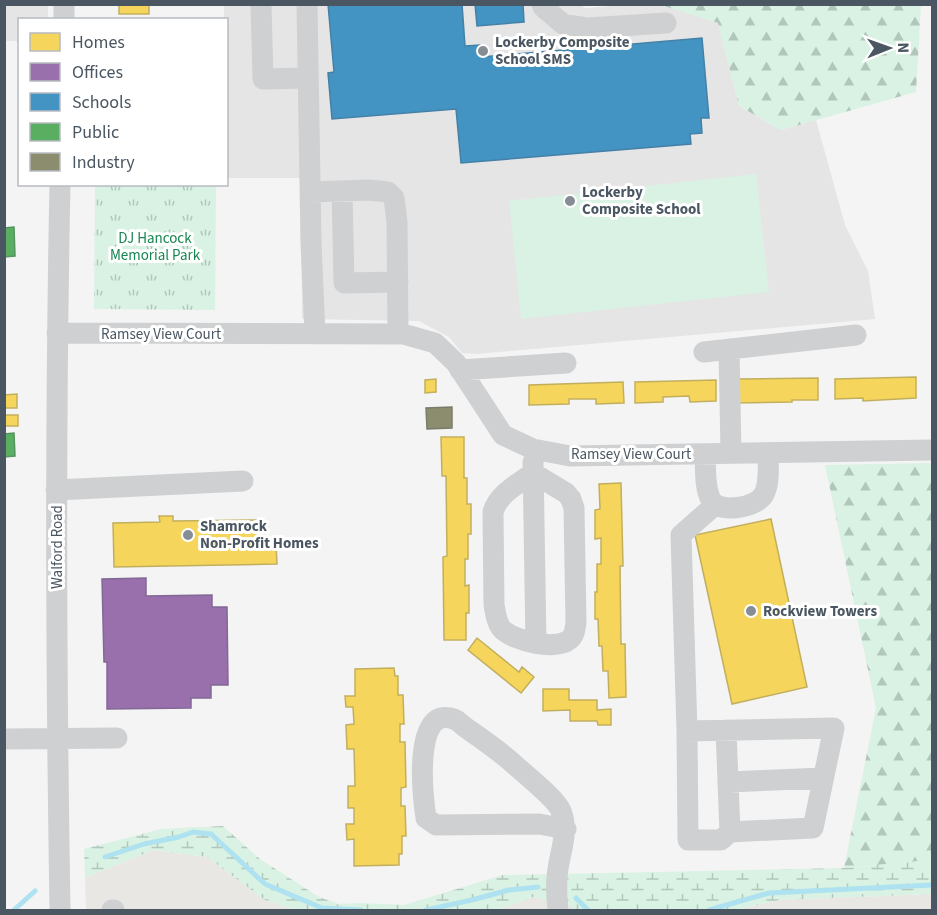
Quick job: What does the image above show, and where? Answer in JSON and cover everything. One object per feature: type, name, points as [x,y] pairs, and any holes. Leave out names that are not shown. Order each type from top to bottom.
[{"type":"street","points":[[261,4],[263,79],[308,78]]},
{"type":"street","points":[[307,4],[315,334]]},
{"type":"street","points":[[542,4],[563,24],[588,28],[666,22]]},
{"type":"street","name":"Walford Road","points":[[60,186],[57,333],[57,738],[60,910]]},
{"type":"street","points":[[310,192],[369,190],[388,192],[394,198],[397,222],[398,334]]},
{"type":"street","points":[[342,191],[344,284],[398,282]]},
{"type":"street","name":"Ramsey View Court","points":[[57,333],[403,334],[435,343],[456,363],[503,435],[533,449],[570,456],[933,450]]},
{"type":"street","points":[[705,352],[856,335]]},
{"type":"street","points":[[729,349],[731,453]]},
{"type":"street","points":[[460,370],[566,363]]},
{"type":"street","points":[[533,449],[536,643]]},
{"type":"street","points":[[705,454],[710,498],[715,505],[726,509],[749,506],[760,500],[765,493],[768,453]]},
{"type":"street","points":[[533,473],[566,493],[574,508],[575,633],[566,643],[552,645],[536,643],[510,635],[496,620],[493,512],[496,503],[503,495],[533,473]]},
{"type":"street","points":[[57,490],[243,481]]},
{"type":"street","points":[[707,532],[715,505]]},
{"type":"street","points":[[687,731],[834,728],[813,828],[730,832],[721,840],[688,840],[681,535],[715,505]]},
{"type":"street","points":[[558,910],[557,878],[566,829],[561,809],[498,749],[454,720],[443,718],[433,722],[427,733],[423,756],[426,818],[436,825],[539,824],[566,829]]},
{"type":"street","points":[[726,730],[730,832]]},
{"type":"street","points":[[4,739],[117,738]]},
{"type":"street","points":[[728,782],[824,778]]},
{"type":"shaded area","points":[[5,4],[48,5],[48,18],[18,18],[18,41],[5,41]]},
{"type":"shaded area","name":"Lockerby Composite School","points":[[579,4],[585,8],[661,4],[718,23],[739,106],[781,130],[816,120],[845,225],[868,271],[875,319],[477,354],[462,353],[449,337],[419,321],[302,319],[301,178],[228,178],[228,18],[224,18],[224,5]]},
{"type":"shaded area","points":[[153,850],[207,857],[265,900],[296,910],[86,910],[85,878]]},
{"type":"shaded area","points":[[932,894],[932,910],[737,910],[779,900]]},
{"type":"shaded area","points":[[533,897],[572,906],[575,910],[498,910]]},
{"type":"green space","points":[[661,5],[921,5],[916,92],[781,130],[739,106],[718,23]]},
{"type":"green space","points":[[756,174],[769,292],[521,319],[509,201]]},
{"type":"green space","name":"DJ Hancock Memorial Park","points":[[95,186],[216,186],[215,310],[94,309]]},
{"type":"green space","points":[[932,463],[932,860],[844,868],[876,708],[825,465]]},
{"type":"green space","points":[[223,826],[260,859],[319,897],[339,904],[404,905],[503,875],[844,868],[932,860],[932,894],[779,900],[737,910],[575,910],[572,906],[533,897],[498,910],[296,910],[265,900],[207,857],[153,850],[85,878],[84,849],[161,829]]},
{"type":"building: Homes","points":[[119,4],[149,4],[149,14],[119,14]]},
{"type":"building: Homes","points":[[916,377],[916,398],[863,401],[863,398],[835,399],[835,379]]},
{"type":"building: Homes","points":[[818,378],[818,400],[737,403],[737,379]]},
{"type":"building: Homes","points":[[436,379],[436,392],[425,393],[425,380]]},
{"type":"building: Homes","points":[[716,380],[716,401],[690,402],[689,396],[663,397],[663,402],[635,403],[635,382]]},
{"type":"building: Homes","points":[[623,382],[624,403],[596,404],[596,399],[569,399],[569,404],[529,405],[529,385]]},
{"type":"building: Homes","points":[[17,394],[17,408],[4,408],[4,395]]},
{"type":"building: Homes","points":[[4,415],[18,415],[18,426],[4,426]]},
{"type":"building: Homes","points":[[441,437],[464,437],[464,478],[467,478],[467,504],[471,504],[471,534],[468,534],[468,559],[465,559],[465,586],[469,585],[466,640],[444,640],[443,557],[447,556],[446,476],[442,476]]},
{"type":"building: Homes","points":[[621,483],[623,566],[620,566],[621,644],[625,644],[626,697],[609,698],[608,671],[603,671],[598,619],[595,619],[597,564],[601,564],[601,538],[595,539],[595,510],[600,509],[599,484]]},
{"type":"building: Homes","name":"Shamrock Non-Profit Homes","points":[[159,516],[173,516],[173,521],[256,520],[256,527],[263,526],[264,543],[276,543],[277,564],[114,567],[113,523],[160,522]]},
{"type":"building: Homes","name":"Rockview Towers","points":[[771,519],[807,687],[732,704],[695,535]]},
{"type":"building: Homes","points":[[477,638],[519,672],[522,667],[534,677],[521,693],[468,650]]},
{"type":"building: Homes","points":[[394,668],[395,676],[398,676],[398,695],[403,695],[404,724],[400,724],[400,742],[405,742],[406,787],[401,788],[401,806],[405,806],[406,836],[402,836],[402,854],[399,854],[399,865],[354,866],[354,839],[347,840],[346,824],[354,824],[354,808],[348,808],[348,786],[355,786],[354,749],[347,749],[346,725],[354,724],[353,707],[346,707],[345,696],[355,696],[355,669]]},
{"type":"building: Homes","points":[[543,689],[569,689],[569,700],[597,700],[597,710],[611,709],[611,725],[598,725],[597,721],[570,721],[570,710],[543,711]]},
{"type":"building: Offices","points":[[146,578],[146,596],[212,595],[212,607],[227,607],[228,685],[211,685],[211,698],[191,698],[191,708],[107,709],[107,662],[104,662],[102,579]]},
{"type":"building: Schools","points":[[328,4],[462,4],[465,46],[480,45],[481,57],[702,38],[709,118],[701,118],[702,133],[690,134],[691,144],[461,163],[456,109],[332,119],[328,73],[334,72]]},
{"type":"building: Schools","points":[[475,4],[523,4],[524,22],[477,26]]},
{"type":"building: Public","points":[[14,227],[15,256],[4,257],[4,228]]},
{"type":"building: Public","points":[[14,433],[15,456],[4,457],[4,434]]},
{"type":"building: Industry","points":[[452,407],[452,428],[427,429],[426,408]]},
{"type":"waterway","points":[[105,857],[144,844],[193,832],[211,834],[265,884],[322,908],[361,910]]},
{"type":"waterway","points":[[709,910],[769,893],[932,885]]},
{"type":"waterway","points":[[426,910],[509,890],[538,887]]},
{"type":"waterway","points":[[14,910],[35,891]]},
{"type":"waterway","points":[[576,898],[588,910]]},
{"type":"place","name":"Lockerby Composite School SMS","points":[[483,51]]},
{"type":"place","name":"Lockerby Composite School","points":[[570,201]]},
{"type":"place","name":"Shamrock Non-Profit Homes","points":[[188,535]]},
{"type":"place","name":"Rockview Towers","points":[[751,611]]}]
